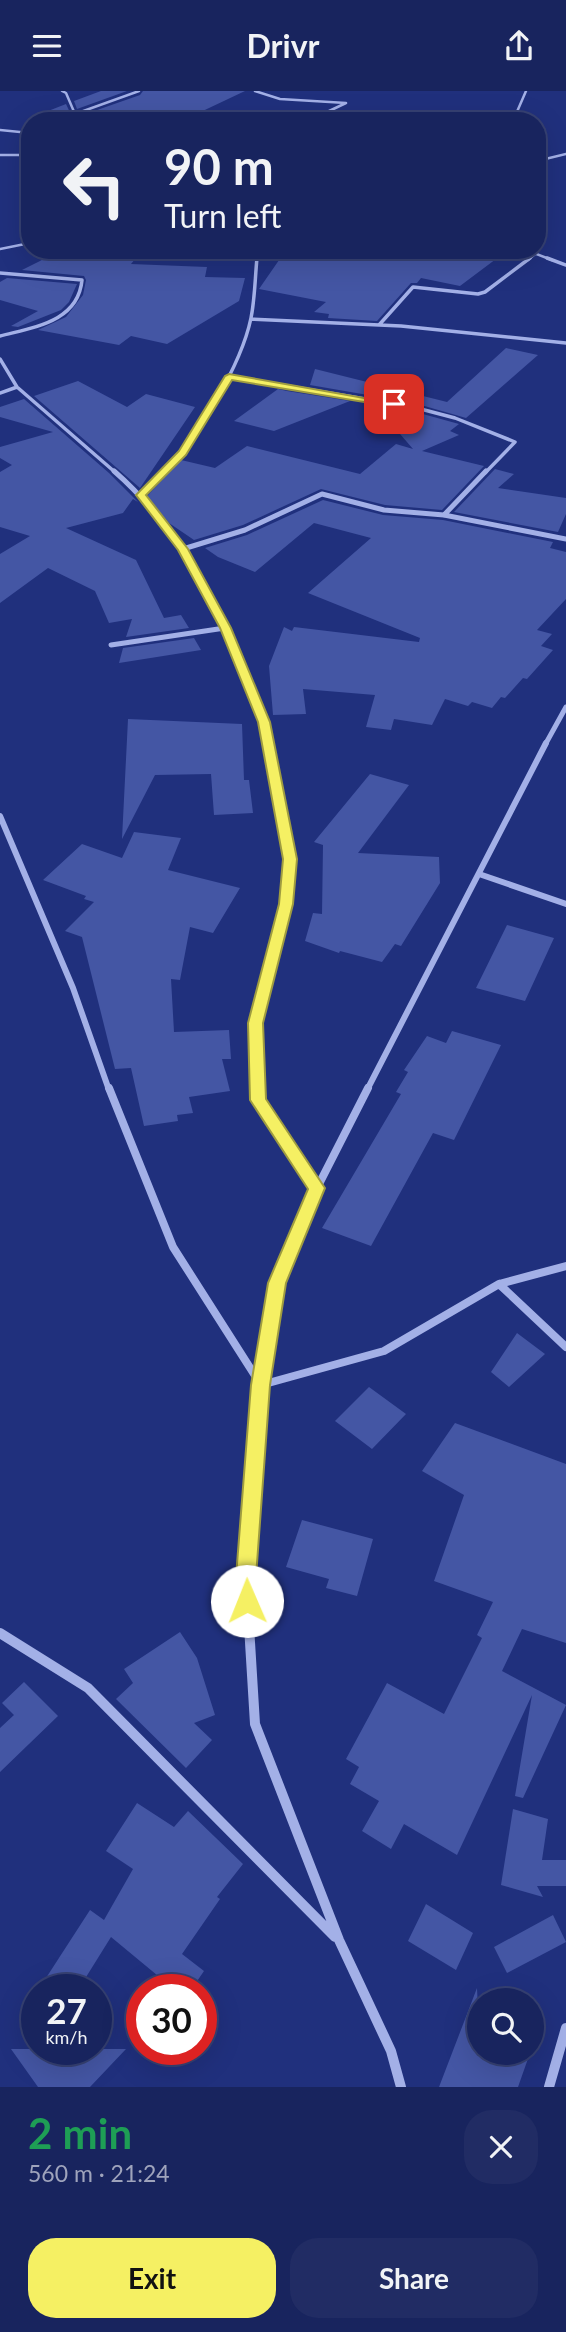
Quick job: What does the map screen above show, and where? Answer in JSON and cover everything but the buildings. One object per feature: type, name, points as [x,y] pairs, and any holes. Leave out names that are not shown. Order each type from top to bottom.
[{"type":"street","points":[[62,91],[66,93],[74,112]]},
{"type":"street","points":[[81,112],[139,91]]},
{"type":"street","points":[[255,91],[281,99],[347,104],[329,112]]},
{"type":"street","points":[[517,112],[526,91]]},
{"type":"street","points":[[0,130],[21,132]]},
{"type":"street","points":[[546,158],[566,154]]},
{"type":"street","points":[[0,156],[21,155]]},
{"type":"street","points":[[3,161],[9,156]]},
{"type":"street","points":[[0,249],[21,245]]},
{"type":"street","points":[[546,257],[566,265]]},
{"type":"street","points":[[141,495],[183,453],[229,376],[251,319],[257,259]]},
{"type":"street","points":[[379,325],[413,287],[478,294],[485,292],[525,259]]},
{"type":"street","points":[[0,273],[82,280],[83,288],[71,310],[57,319],[0,336]]},
{"type":"street","points":[[251,319],[379,325],[566,343]]},
{"type":"street","points":[[0,359],[17,387],[141,495],[183,549],[225,628],[264,722],[290,859],[286,904],[256,1023],[258,1100],[317,1188]]},
{"type":"street","points":[[229,376],[413,407],[455,418],[515,442],[444,515]]},
{"type":"street","points":[[0,393],[17,387]]},
{"type":"street","points":[[183,549],[245,530],[323,494],[384,510],[444,515],[566,539]]},
{"type":"street","points":[[111,645],[225,628]]},
{"type":"street","points":[[401,2087],[391,2050],[339,1940],[255,1724],[246,1577],[261,1385],[277,1283],[317,1188],[536,760],[566,707]]},
{"type":"street","points":[[0,815],[73,988],[120,1120],[173,1247],[261,1385]]},
{"type":"street","points":[[479,874],[566,904]]},
{"type":"street","points":[[261,1385],[384,1351],[499,1284],[566,1266]]},
{"type":"street","points":[[499,1284],[566,1347]]},
{"type":"street","points":[[0,1633],[88,1688],[339,1940]]},
{"type":"street","points":[[548,2087],[566,2028]]},
{"type":"route","points":[[247,1601],[246,1577],[261,1385],[277,1283],[317,1188],[258,1100],[256,1023],[286,904],[290,859],[264,722],[255,698],[225,628],[183,549],[141,495],[183,453],[229,376],[394,404]]}]
